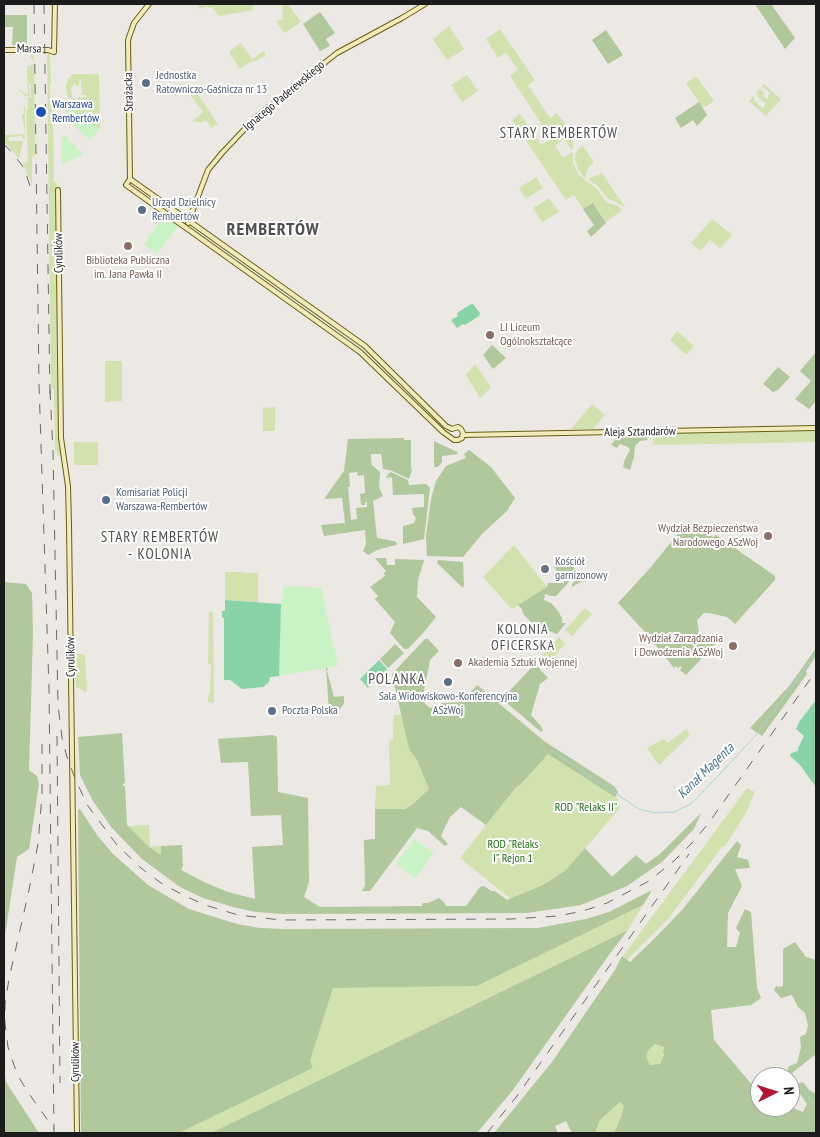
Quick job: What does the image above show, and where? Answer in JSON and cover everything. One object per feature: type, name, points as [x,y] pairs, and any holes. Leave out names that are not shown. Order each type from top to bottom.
[{"type":"street","name":"Marsa","points":[[4,50],[48,50],[54,52],[55,4]]},
{"type":"street","name":"Strażacka","points":[[130,179],[128,40],[134,23],[149,4]]},
{"type":"street","name":"Ignacego Paderewskiego","points":[[186,227],[190,221],[208,170],[222,152],[255,118],[337,53],[425,4]]},
{"type":"street","points":[[130,179],[364,346],[446,426],[452,429],[460,428],[463,434],[461,439],[454,440],[445,433],[360,352],[126,185],[130,179]]},
{"type":"street","name":"Cyrulików","points":[[58,190],[61,438],[68,486],[69,517],[77,1133]]},
{"type":"street","name":"Aleja Sztandarów","points":[[463,434],[816,428]]},
{"type":"street","points":[[450,436],[452,429]]},
{"type":"green space","points":[[197,4],[259,4],[252,7],[253,10],[219,16],[213,8],[205,7],[200,9]]},
{"type":"green space","points":[[282,4],[288,4],[301,22],[284,33],[276,21],[283,20]]},
{"type":"green space","points":[[755,4],[771,4],[795,38],[785,49]]},
{"type":"green space","points":[[320,12],[335,33],[326,39],[330,46],[320,51],[303,24]]},
{"type":"green space","points":[[4,15],[27,15],[27,46],[12,45],[13,27],[4,27]]},
{"type":"green space","points":[[449,26],[464,49],[447,60],[433,39]]},
{"type":"green space","points":[[500,29],[535,80],[528,85],[550,118],[557,113],[572,134],[573,149],[564,139],[555,146],[563,158],[573,152],[573,163],[579,175],[597,189],[606,202],[618,206],[622,210],[606,222],[593,203],[583,209],[574,195],[566,200],[512,120],[520,114],[541,145],[550,140],[510,76],[518,70],[506,52],[498,58],[486,39]]},
{"type":"green space","points":[[606,30],[623,55],[608,64],[592,40]]},
{"type":"green space","points":[[241,43],[252,59],[264,51],[266,55],[254,62],[253,60],[240,69],[229,52]]},
{"type":"green space","points":[[47,52],[50,54],[50,104],[52,107],[50,107],[52,112],[50,113],[50,118],[53,118],[54,182],[57,183],[58,306],[56,306],[58,308],[59,436],[61,455],[57,456],[56,450],[55,457],[54,389],[51,389]]},
{"type":"green space","points":[[31,53],[34,53],[35,156],[32,157],[32,185],[23,164],[28,162],[26,109],[28,109],[28,97],[31,97],[31,84],[29,84],[30,96],[25,96],[18,88],[28,95],[27,66],[33,65],[33,60],[30,58]]},
{"type":"green space","points":[[73,74],[99,74],[100,128],[90,140],[67,113],[66,98],[69,101],[67,102],[67,109],[72,110],[72,102],[78,102],[82,99],[82,97],[86,97],[86,95],[82,95],[81,79],[79,79],[79,86],[74,84],[71,89],[72,97],[75,100],[80,96],[81,99],[74,101],[67,96],[66,86],[68,79]]},
{"type":"green space","points":[[467,75],[478,91],[462,102],[451,85]]},
{"type":"green space","points":[[696,76],[714,101],[703,108],[686,83]]},
{"type":"green space","points":[[191,84],[218,124],[211,128],[206,120],[201,123],[193,121],[203,112],[188,92],[185,90],[174,96],[165,85]]},
{"type":"green space","points":[[764,84],[781,99],[766,116],[749,101],[753,97],[755,98],[754,101],[762,107],[761,109],[764,107],[766,103],[756,93],[760,89],[764,93],[763,96],[767,99],[770,93],[762,86]]},
{"type":"green space","points":[[699,102],[707,115],[697,126],[693,120],[681,128],[675,118]]},
{"type":"green space","points":[[22,106],[25,106],[25,134],[22,114],[24,114],[24,107]]},
{"type":"green space","points":[[67,110],[72,110],[89,123],[100,128],[90,140],[66,118],[68,116]]},
{"type":"green space","points":[[25,134],[25,139],[23,139],[23,136],[9,137],[9,141],[23,141],[19,159],[4,141],[4,135]]},
{"type":"green space","points":[[65,136],[83,154],[62,165],[62,137]]},
{"type":"green space","points":[[582,145],[594,162],[589,167],[585,178],[579,171],[575,159],[575,154]]},
{"type":"green space","points":[[602,173],[625,207],[607,198],[598,186],[588,179]]},
{"type":"green space","points":[[536,177],[543,188],[526,199],[519,188]]},
{"type":"green space","points":[[549,198],[559,212],[542,222],[533,208]]},
{"type":"green space","points":[[593,203],[606,223],[591,237],[587,231],[594,225],[583,209]]},
{"type":"green space","points":[[164,216],[178,226],[157,254],[144,244]]},
{"type":"green space","points":[[712,219],[732,235],[720,248],[710,240],[700,251],[691,243]]},
{"type":"green space","points":[[471,304],[480,313],[479,316],[457,328],[451,320],[458,316],[457,313]]},
{"type":"green space","points":[[677,331],[694,346],[686,355],[670,340]]},
{"type":"green space","points":[[492,345],[506,358],[493,369],[483,355]]},
{"type":"green space","points":[[816,352],[816,401],[809,409],[795,399],[811,381],[800,371]]},
{"type":"green space","points":[[105,361],[122,361],[122,401],[105,402]]},
{"type":"green space","points":[[475,364],[491,387],[480,398],[466,375]]},
{"type":"green space","points":[[778,367],[790,377],[778,390],[773,392],[763,384]]},
{"type":"green space","points":[[592,404],[605,415],[593,429],[571,429]]},
{"type":"green space","points":[[275,407],[275,431],[263,431],[263,408]]},
{"type":"green space","points":[[816,431],[816,442],[653,445],[653,434]]},
{"type":"green space","points":[[648,434],[647,440],[640,441],[635,446],[630,470],[623,467],[630,450],[628,447],[620,444],[617,448],[611,445],[616,437],[610,437],[610,435]]},
{"type":"green space","points":[[404,438],[404,440],[411,440],[412,470],[409,479],[390,470],[383,469],[381,454],[371,454],[372,465],[380,472],[379,487],[383,496],[373,501],[377,538],[397,543],[368,555],[363,551],[366,544],[365,530],[324,536],[321,525],[345,523],[342,498],[324,499],[344,471],[348,439]],"holes":[[[357,472],[358,476],[364,475],[365,493],[360,494],[361,505],[365,505],[367,502],[367,507],[356,508],[357,519],[351,520],[348,487],[350,487],[349,473]]]},
{"type":"green space","points":[[434,441],[458,454],[442,456],[442,462],[438,467],[434,467],[434,459],[436,458],[434,458]]},
{"type":"green space","points":[[74,442],[98,442],[98,465],[74,465]]},
{"type":"green space","points":[[469,450],[491,467],[515,498],[507,511],[483,533],[463,557],[427,556],[426,536],[431,499],[436,481],[446,466],[466,458],[464,454]]},
{"type":"green space","points":[[391,472],[408,480],[409,485],[426,484],[430,488],[424,539],[403,544],[403,526],[414,523],[416,518],[412,508],[424,507],[424,494],[393,495],[392,477],[386,478]]},
{"type":"green space","points":[[688,521],[713,537],[716,535],[775,576],[775,580],[735,624],[727,617],[709,613],[704,613],[697,620],[700,639],[706,645],[717,634],[721,638],[686,675],[680,670],[681,666],[674,668],[618,603],[651,567]]},
{"type":"green space","points":[[514,545],[547,587],[512,609],[483,577]]},
{"type":"green space","points":[[375,558],[386,558],[387,565],[395,565],[395,559],[424,560],[418,580],[417,597],[436,617],[408,649],[404,649],[390,633],[395,622],[375,599],[378,596],[370,587],[385,576],[384,573],[386,571]]},
{"type":"green space","points":[[560,558],[566,559],[587,582],[582,581],[572,587],[578,576],[572,574],[568,583],[556,596],[545,594],[544,600],[551,603],[562,618],[562,623],[566,623],[557,634],[536,627],[523,614],[522,609],[518,605],[547,587],[548,583],[564,583],[564,580],[554,566]]},
{"type":"green space","points":[[438,560],[463,562],[463,588],[437,563]]},
{"type":"green space","points":[[225,572],[245,572],[246,580],[246,573],[258,573],[258,602],[225,600]]},
{"type":"green space","points":[[4,582],[26,584],[32,593],[33,634],[29,770],[37,776],[39,784],[29,849],[17,857],[4,942]]},
{"type":"green space","points":[[283,587],[321,588],[338,666],[279,676],[279,626]]},
{"type":"green space","points":[[225,600],[281,604],[279,676],[270,677],[269,682],[263,687],[242,689],[230,680],[224,680],[224,618],[222,617],[222,611],[225,611]]},
{"type":"green space","points":[[585,608],[592,614],[572,636],[565,630]]},
{"type":"green space","points":[[209,612],[213,612],[214,703],[208,702],[211,664],[208,664]]},
{"type":"green space","points":[[559,637],[565,644],[544,668],[538,661]]},
{"type":"green space","points":[[425,639],[428,639],[439,651],[430,660],[424,691],[420,695],[422,701],[430,708],[437,707],[442,703],[462,702],[477,685],[544,741],[614,786],[618,792],[615,797],[548,754],[517,786],[486,825],[461,807],[450,817],[441,836],[448,844],[445,846],[428,831],[417,828],[370,891],[362,891],[365,886],[364,840],[375,839],[375,809],[405,809],[429,789],[417,760],[409,749],[392,674]]},
{"type":"green space","points":[[395,644],[404,653],[388,668],[380,659]]},
{"type":"green space","points":[[816,648],[816,656],[806,671],[807,674],[762,736],[750,728],[790,685]]},
{"type":"green space","points":[[74,654],[84,654],[85,656],[86,692],[76,687]]},
{"type":"green space","points":[[379,660],[387,669],[368,688],[360,679]]},
{"type":"green space","points":[[535,664],[548,678],[540,684],[531,715],[543,730],[541,732],[501,700]]},
{"type":"green space","points":[[326,668],[328,668],[327,671],[334,697],[344,696],[344,704],[338,711],[329,711]]},
{"type":"green space","points":[[816,700],[816,787],[800,765],[790,756],[791,753],[798,751],[804,736],[796,729],[799,722]]},
{"type":"green space","points":[[394,715],[402,715],[409,749],[417,760],[429,789],[414,803],[404,809],[375,809],[376,786],[390,785],[389,743],[390,740],[393,740]]},
{"type":"green space","points":[[686,729],[690,735],[659,765],[647,748],[664,739],[668,743]]},
{"type":"green space","points":[[122,733],[125,783],[123,786],[125,786],[127,825],[149,847],[161,855],[161,846],[182,845],[183,866],[181,870],[228,892],[255,899],[252,847],[283,845],[281,815],[251,816],[248,762],[221,763],[218,739],[273,735],[277,737],[278,792],[308,798],[309,882],[304,897],[320,907],[422,906],[423,903],[439,898],[446,906],[466,906],[480,887],[484,886],[507,900],[543,885],[566,870],[585,848],[612,877],[636,855],[646,864],[660,854],[701,813],[694,829],[662,862],[627,886],[581,905],[527,913],[283,914],[256,912],[203,898],[180,887],[142,859],[112,828],[93,801],[80,775],[78,737]]},
{"type":"green space","name":"ROD \"Relaks I\" Rejon 1","points":[[548,753],[618,799],[620,808],[566,870],[543,885],[511,899],[460,858],[517,786],[520,785]]},
{"type":"green space","points":[[747,788],[755,792],[746,813],[725,846],[722,847],[669,918],[627,960],[623,956]]},
{"type":"green space","points":[[80,809],[97,835],[113,854],[148,885],[189,909],[237,924],[260,928],[538,928],[586,919],[609,912],[651,892],[643,905],[477,986],[333,988],[310,1061],[313,1068],[179,1133],[81,1133],[78,810]]},
{"type":"green space","points":[[149,825],[150,846],[161,846],[161,856],[149,847],[128,826]]},
{"type":"green space","points":[[414,839],[434,853],[415,878],[396,864]]},
{"type":"green space","points":[[737,841],[741,845],[737,857],[748,860],[750,868],[735,869],[742,886],[728,913],[727,947],[736,947],[740,933],[736,928],[745,909],[751,912],[757,988],[761,998],[751,1005],[711,1010],[714,1040],[750,1082],[750,1117],[800,1117],[800,1111],[803,1112],[807,1104],[800,1094],[800,1083],[803,1082],[809,1090],[816,1094],[816,1133],[614,1133],[624,1106],[620,1102],[600,1120],[595,1133],[572,1133],[566,1121],[555,1126],[558,1133],[494,1133],[552,1062],[615,970],[622,956],[630,962],[682,910]],"holes":[[[655,1044],[664,1047],[664,1055],[660,1064],[650,1065],[646,1057],[647,1052]]]},
{"type":"green space","points":[[643,905],[628,930],[211,1133],[179,1133],[313,1068],[310,1061],[333,988],[477,986]]},
{"type":"green space","points":[[628,930],[513,1090],[477,1133],[211,1133]]},
{"type":"green space","points":[[795,942],[806,957],[816,960],[816,1054],[800,1067],[789,1067],[797,1063],[801,1048],[800,1037],[806,1034],[808,1025],[805,1013],[798,1007],[792,995],[781,998],[774,990],[776,986],[783,986],[783,949]]},
{"type":"green space","points":[[655,1044],[664,1047],[663,1059],[660,1064],[650,1065],[645,1057]]},
{"type":"green space","points":[[4,1070],[6,1082],[39,1133],[4,1133]]},
{"type":"green space","points":[[620,1102],[624,1106],[614,1133],[595,1133],[600,1120]]},
{"type":"waterway","name":"Kanał Magenta","points":[[552,751],[639,809],[655,813],[674,812],[691,804],[755,736],[816,654]]},
{"type":"waterway","points":[[803,1089],[816,1107]]},
{"type":"railway","points":[[34,4],[39,384],[49,688],[54,1133]]},
{"type":"railway","points":[[44,4],[50,396]]},
{"type":"railway","points":[[4,144],[24,168],[32,192]]},
{"type":"railway","points":[[50,390],[58,705],[62,738],[67,757],[88,806],[117,845],[141,868],[161,883],[205,905],[238,915],[281,920],[512,919],[558,916],[583,911],[607,903],[649,881],[690,845],[708,824],[816,671]]},
{"type":"railway","points":[[57,736],[60,1083]]},
{"type":"railway","points":[[42,744],[42,795],[38,844],[9,979],[5,1004],[5,1023],[8,1047],[17,1074],[54,1129]]},
{"type":"railway","points":[[487,1133],[517,1096],[689,854]]},
{"type":"place","name":"Jednostka Ratowniczo-Gaśnicza nr 13","points":[[146,83]]},
{"type":"place","name":"Warszawa Rembertów","points":[[41,112]]},
{"type":"place","name":"Urząd Dzielnicy Rembertów","points":[[142,210]]},
{"type":"place","name":"Biblioteka Publiczna im. Jana Pawła II","points":[[128,246]]},
{"type":"place","name":"LI Liceum Ogólnokształcące","points":[[490,335]]},
{"type":"place","name":"Komisariat Policji Warszawa-Rembertów","points":[[106,500]]},
{"type":"place","name":"Wydział Bezpieczeństwa Narodowego ASzWoj","points":[[768,536]]},
{"type":"place","name":"Kościół garnizonowy","points":[[545,569]]},
{"type":"place","name":"Wydział Zarządzania i Dowodzenia ASzWoj","points":[[733,646]]},
{"type":"place","name":"Akademia Sztuki Wojennej","points":[[458,663]]},
{"type":"place","name":"Sala Widowiskowo-Konferencyjna ASzWoj","points":[[448,682]]},
{"type":"place","name":"Poczta Polska","points":[[272,711]]},
{"type":"district","name":"STARY REMBERTÓW","points":[[559,134]]},
{"type":"district","name":"REMBERTÓW","points":[[273,230]]},
{"type":"district","name":"STARY REMBERTÓW - KOLONIA","points":[[160,546]]},
{"type":"district","name":"KOLONIA OFICERSKA","points":[[523,638]]},
{"type":"district","name":"POLANKA","points":[[397,680]]},
{"type":"park label","name":"ROD \"Relaks II\"","points":[[586,808]]}]
